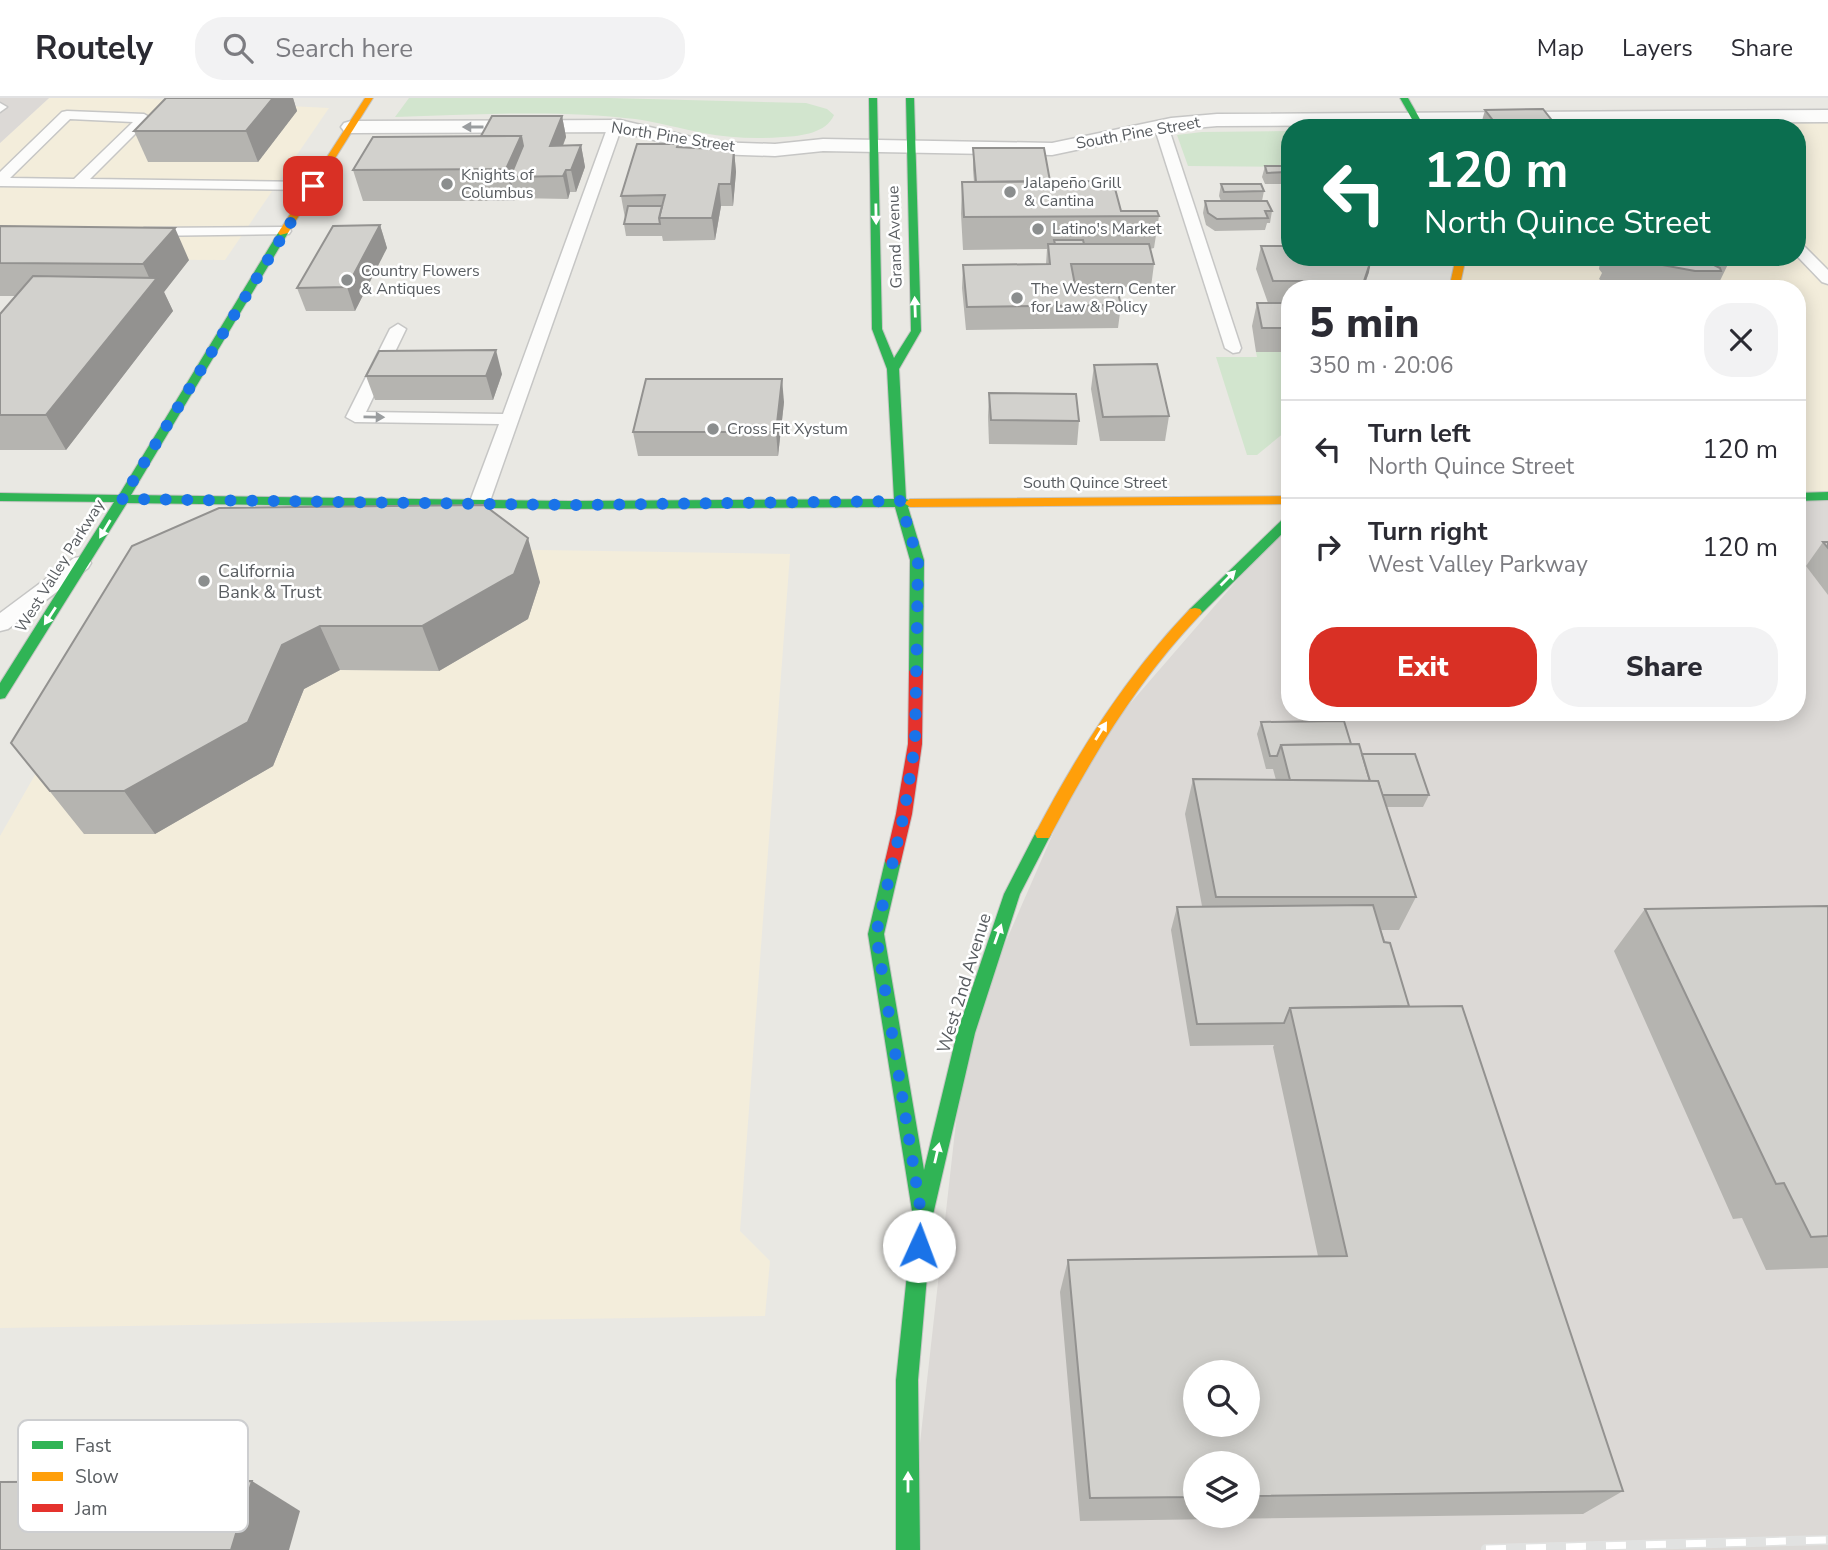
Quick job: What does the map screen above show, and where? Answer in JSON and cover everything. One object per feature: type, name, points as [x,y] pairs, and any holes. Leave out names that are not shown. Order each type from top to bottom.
[{"type":"main road","name":"West Valley Parkway","points":[[0,694],[87,558],[284,231],[369,98]]},
{"type":"main road","name":"Grand Avenue","points":[[873,98],[877,329],[893,369],[900,501],[918,560],[915,744],[904,814],[876,934],[922,1219]]},
{"type":"main road","name":"Grand Avenue","points":[[893,369],[916,331],[910,98]]},
{"type":"main road","points":[[1404,98],[1417,119]]},
{"type":"main road","points":[[1806,497],[1828,496]]},
{"type":"main road","name":"South Quince Street","points":[[0,497],[479,504],[1281,500]]},
{"type":"main road","name":"West 2nd Avenue","points":[[908,1550],[907,1380],[922,1219],[966,1032],[1012,894],[1068,785],[1123,696],[1171,636],[1281,528]]},
{"type":"street","name":"South Pine Street","points":[[1752,119],[1828,116]]},
{"type":"street","name":"South Pine Street","points":[[910,147],[1052,149],[1161,126],[1217,120],[1281,121]]},
{"type":"street","name":"North Pine Street","points":[[351,127],[615,126],[713,148],[775,150],[823,145],[910,147]]},
{"type":"lane","points":[[0,181],[67,115],[144,118],[78,183]]},
{"type":"lane","points":[[479,504],[615,126]]},
{"type":"lane","points":[[1161,126],[1233,348]]},
{"type":"lane","points":[[0,181],[313,186]]},
{"type":"lane","points":[[132,232],[284,231]]},
{"type":"lane","points":[[1806,256],[1828,279]]},
{"type":"lane","points":[[398,329],[355,417],[510,419]]},
{"type":"lane","points":[[0,624],[87,558]]},
{"type":"shaded area","points":[[0,98],[49,98],[0,143]]},
{"type":"shaded area","points":[[49,98],[130,98],[329,108],[225,260],[0,259],[0,143]]},
{"type":"shaded area","points":[[1828,116],[1828,496],[1806,497],[1806,280],[1456,280],[1459,266],[1806,266],[1806,119],[1416,118]]},
{"type":"shaded area","points":[[1828,496],[1828,1550],[908,1550],[966,1033],[1089,751],[1281,529],[1281,721],[1806,721],[1806,497]]},
{"type":"shaded area","points":[[213,545],[790,554],[740,1231],[770,1261],[765,1316],[0,1328],[0,836],[154,567]]},
{"type":"green space","points":[[409,98],[609,98],[806,103],[827,109],[834,115],[819,130],[805,134],[743,138],[713,135],[644,120],[575,114],[395,117]]},
{"type":"green space","points":[[1281,131],[1281,167],[1188,166],[1177,135]]},
{"type":"green space","points":[[1256,352],[1281,352],[1281,435],[1257,455],[1247,455],[1216,357],[1257,357]]},
{"type":"building","points":[[166,98],[273,98],[246,131],[134,131]]},
{"type":"building","points":[[1543,109],[1551,119],[1492,119],[1485,110]]},
{"type":"building","points":[[492,116],[562,116],[550,146],[581,145],[571,170],[566,170],[563,176],[510,177],[523,146],[521,136],[481,136]]},
{"type":"building","points":[[521,136],[506,169],[353,170],[373,137]]},
{"type":"building","points":[[637,144],[678,144],[677,147],[734,150],[731,184],[719,184],[712,218],[659,218],[665,195],[621,196]]},
{"type":"building","points":[[973,148],[1044,148],[1050,181],[976,182]]},
{"type":"building","points":[[1265,166],[1281,166],[1281,172],[1267,173]]},
{"type":"building","points":[[1113,181],[1121,211],[1157,211],[1159,216],[964,217],[962,182]]},
{"type":"building","points":[[1221,184],[1261,184],[1264,191],[1224,192]]},
{"type":"building","points":[[1205,201],[1267,201],[1272,211],[1265,211],[1268,218],[1217,219],[1208,213]]},
{"type":"building","points":[[628,206],[662,206],[660,224],[624,224]]},
{"type":"building","points":[[380,225],[347,287],[297,288],[333,226]]},
{"type":"building","points":[[0,226],[175,228],[143,264],[0,263]]},
{"type":"building","points":[[1054,240],[1083,240],[1084,244],[1055,244]]},
{"type":"building","points":[[1048,244],[1149,244],[1154,264],[1071,264],[1075,285],[1116,285],[1121,305],[967,307],[963,265],[1050,264]]},
{"type":"building","points":[[1261,246],[1281,246],[1281,266],[1369,266],[1364,280],[1273,281]]},
{"type":"building","points":[[1668,266],[1716,266],[1721,271],[1695,271]]},
{"type":"building","points":[[33,276],[157,278],[46,415],[0,415],[0,314]]},
{"type":"building","points":[[1257,303],[1281,303],[1281,328],[1262,328]]},
{"type":"building","points":[[496,350],[486,376],[366,376],[379,351]]},
{"type":"building","points":[[1157,364],[1169,416],[1103,417],[1094,365]]},
{"type":"building","points":[[646,379],[782,379],[776,432],[633,432]]},
{"type":"building","points":[[989,393],[1076,394],[1079,421],[991,420]]},
{"type":"building","points":[[484,505],[528,538],[514,574],[422,626],[320,626],[282,645],[248,722],[124,791],[50,791],[11,743],[132,546],[219,508]]},
{"type":"building","points":[[1344,721],[1351,744],[1281,745],[1277,756],[1270,756],[1261,722]]},
{"type":"building","points":[[1359,744],[1370,781],[1290,780],[1281,745]]},
{"type":"building","points":[[1362,754],[1415,754],[1429,795],[1382,795],[1378,781],[1370,781]]},
{"type":"building","points":[[1193,779],[1378,781],[1416,897],[1216,897]]},
{"type":"building","points":[[1373,905],[1384,942],[1390,943],[1409,1006],[1290,1008],[1284,1023],[1197,1024],[1177,907]]},
{"type":"building","points":[[1828,906],[1828,1236],[1811,1237],[1784,1183],[1776,1184],[1645,909]]},
{"type":"building","points":[[1462,1006],[1623,1491],[1260,1496],[1260,1451],[1183,1451],[1183,1497],[1090,1498],[1068,1260],[1347,1256],[1290,1008]]},
{"type":"building","points":[[0,1482],[18,1482],[18,1532],[236,1532],[231,1550],[0,1550]]},
{"type":"railway","points":[[1486,1549],[1828,1540]]},
{"type":"traffic: fast","points":[[873,98],[877,329],[893,369],[900,501],[917,560],[916,671]]},
{"type":"traffic: fast","points":[[893,369],[916,331],[910,98]]},
{"type":"traffic: fast","points":[[1404,98],[1416,119]]},
{"type":"traffic: fast","points":[[0,694],[87,558],[283,233]]},
{"type":"traffic: fast","points":[[1806,497],[1828,496]]},
{"type":"traffic: fast","points":[[0,497],[569,505],[910,503]]},
{"type":"traffic: fast","points":[[1195,612],[1281,528]]},
{"type":"traffic: fast","points":[[908,1550],[907,1380],[922,1219],[966,1033],[1012,894],[1043,834]]},
{"type":"traffic: fast","points":[[893,861],[876,934],[921,1213]]},
{"type":"traffic: slow","points":[[283,233],[369,98]]},
{"type":"traffic: slow","points":[[1456,280],[1459,266]]},
{"type":"traffic: slow","points":[[910,503],[1281,500]]},
{"type":"traffic: slow","points":[[1043,834],[1074,775],[1129,689],[1149,662],[1195,612]]},
{"type":"traffic: jam","points":[[893,861],[904,814],[915,744],[916,671]]},
{"type":"place","name":"Knights of Columbus","points":[[447,184]]},
{"type":"place","name":"Jalapeño Grill & Cantina","points":[[1010,192]]},
{"type":"place","name":"Latino's Market","points":[[1038,229]]},
{"type":"place","name":"Country Flowers & Antiques","points":[[347,280]]},
{"type":"place","name":"The Western Center for Law & Policy","points":[[1017,298]]},
{"type":"place","name":"Cross Fit Xystum","points":[[713,429]]},
{"type":"place","name":"California Bank & Trust","points":[[204,581]]},
{"type":"route","points":[[313,186],[122,499],[569,505],[900,501],[918,560],[915,744],[904,814],[876,934],[922,1219],[919,1246]]}]
